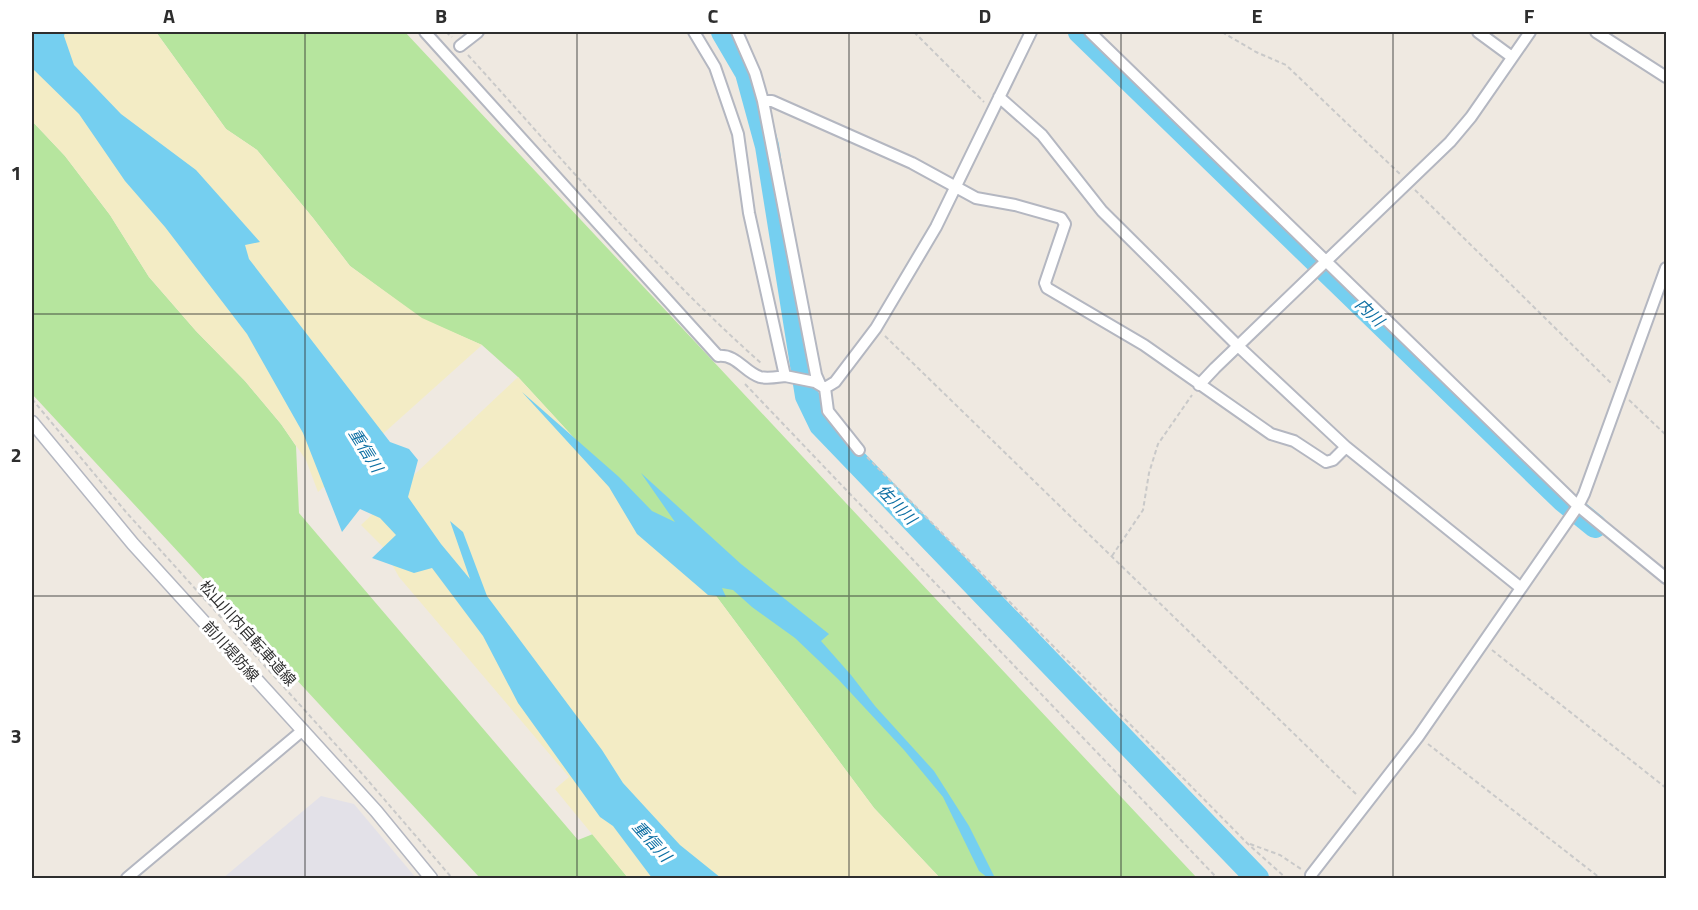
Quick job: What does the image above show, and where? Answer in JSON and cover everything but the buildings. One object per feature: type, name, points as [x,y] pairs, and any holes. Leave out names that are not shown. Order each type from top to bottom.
[{"type":"street","points":[[424,32],[718,356],[726,355],[758,376],[784,377],[820,385],[835,382],[876,328],[957,187],[1031,32]]},
{"type":"street","points":[[460,46],[478,32]]},
{"type":"street","points":[[694,32],[715,67],[738,134],[749,213],[784,377]]},
{"type":"street","points":[[737,32],[755,73],[763,101],[816,375],[828,411],[859,450]]},
{"type":"street","points":[[1090,32],[1578,506],[1666,578]]},
{"type":"street","points":[[1478,32],[1512,57]]},
{"type":"street","points":[[1199,385],[1450,142],[1471,117],[1530,32]]},
{"type":"street","points":[[1596,32],[1666,77]]},
{"type":"street","points":[[999,96],[1042,135],[1102,211],[1238,346],[1346,447],[1521,588]]},
{"type":"street","points":[[763,101],[772,101],[882,149],[976,198],[1015,205],[1061,218],[1065,224],[1045,283],[1047,288],[1144,345],[1271,434],[1294,441],[1326,462],[1333,460],[1346,447]]},
{"type":"street","points":[[1311,875],[1418,736],[1578,506],[1622,393],[1666,268]]},
{"type":"street","name":"前川堤防線","points":[[32,422],[133,544],[376,811],[431,879]]},
{"type":"street","points":[[127,879],[303,730]]},
{"type":"path","points":[[446,32],[651,257],[723,330],[784,377]]},
{"type":"path","points":[[914,32],[993,110]]},
{"type":"path","points":[[1222,32],[1256,52],[1286,65],[1666,435]]},
{"type":"path","points":[[876,328],[1366,803]]},
{"type":"path","points":[[743,382],[1217,879]]},
{"type":"path","points":[[1112,556],[1143,510],[1149,473],[1162,436],[1199,385]]},
{"type":"path","name":"松山川内自転車道線","points":[[32,399],[126,512],[365,777],[452,879]]},
{"type":"path","points":[[859,450],[1247,843],[1286,879]]},
{"type":"path","points":[[1482,643],[1666,788]]},
{"type":"path","points":[[1418,736],[1600,879]]},
{"type":"path","points":[[1247,843],[1280,855],[1311,875]]},
{"type":"shaded area","points":[[321,796],[354,804],[416,878],[223,878]]},
{"type":"green space","points":[[156,32],[405,32],[1197,878],[940,878],[874,808],[702,577],[518,377],[482,345],[422,319],[350,266],[257,150],[226,129]]},
{"type":"green space","points":[[32,121],[65,156],[110,215],[149,277],[196,331],[245,381],[296,446],[299,513],[578,840],[593,834],[628,878],[480,878],[32,394]]},
{"type":"sand","points":[[32,32],[156,32],[226,129],[257,150],[350,266],[422,318],[482,345],[318,492],[306,460],[281,424],[245,381],[196,331],[149,277],[110,215],[65,156],[32,121]]},
{"type":"sand","points":[[518,377],[702,577],[874,808],[940,878],[628,878],[555,789],[569,777],[399,577],[382,546],[361,525]]},
{"type":"water","name":"重信川","points":[[32,32],[65,32],[64,36],[74,65],[121,114],[196,170],[260,242],[245,245],[249,259],[390,442],[409,449],[418,460],[408,497],[441,544],[470,579],[450,521],[463,532],[487,596],[602,750],[623,783],[680,845],[721,878],[652,878],[613,826],[600,817],[518,703],[483,636],[432,568],[414,573],[372,558],[396,535],[380,518],[360,509],[342,532],[303,433],[247,334],[165,227],[125,181],[79,114],[32,68]]},
{"type":"water","points":[[522,392],[619,477],[652,511],[675,522],[641,473],[741,564],[829,634],[821,641],[875,706],[934,771],[969,826],[995,878],[988,878],[979,871],[943,797],[904,750],[838,679],[795,638],[752,607],[733,590],[722,588],[726,597],[708,595],[637,534],[609,487]]},
{"type":"waterway","name":"佐川川","points":[[723,32],[747,73],[767,146],[807,396],[821,425],[1257,878]]},
{"type":"waterway","name":"内川","points":[[1080,32],[1563,500],[1595,526]]}]
